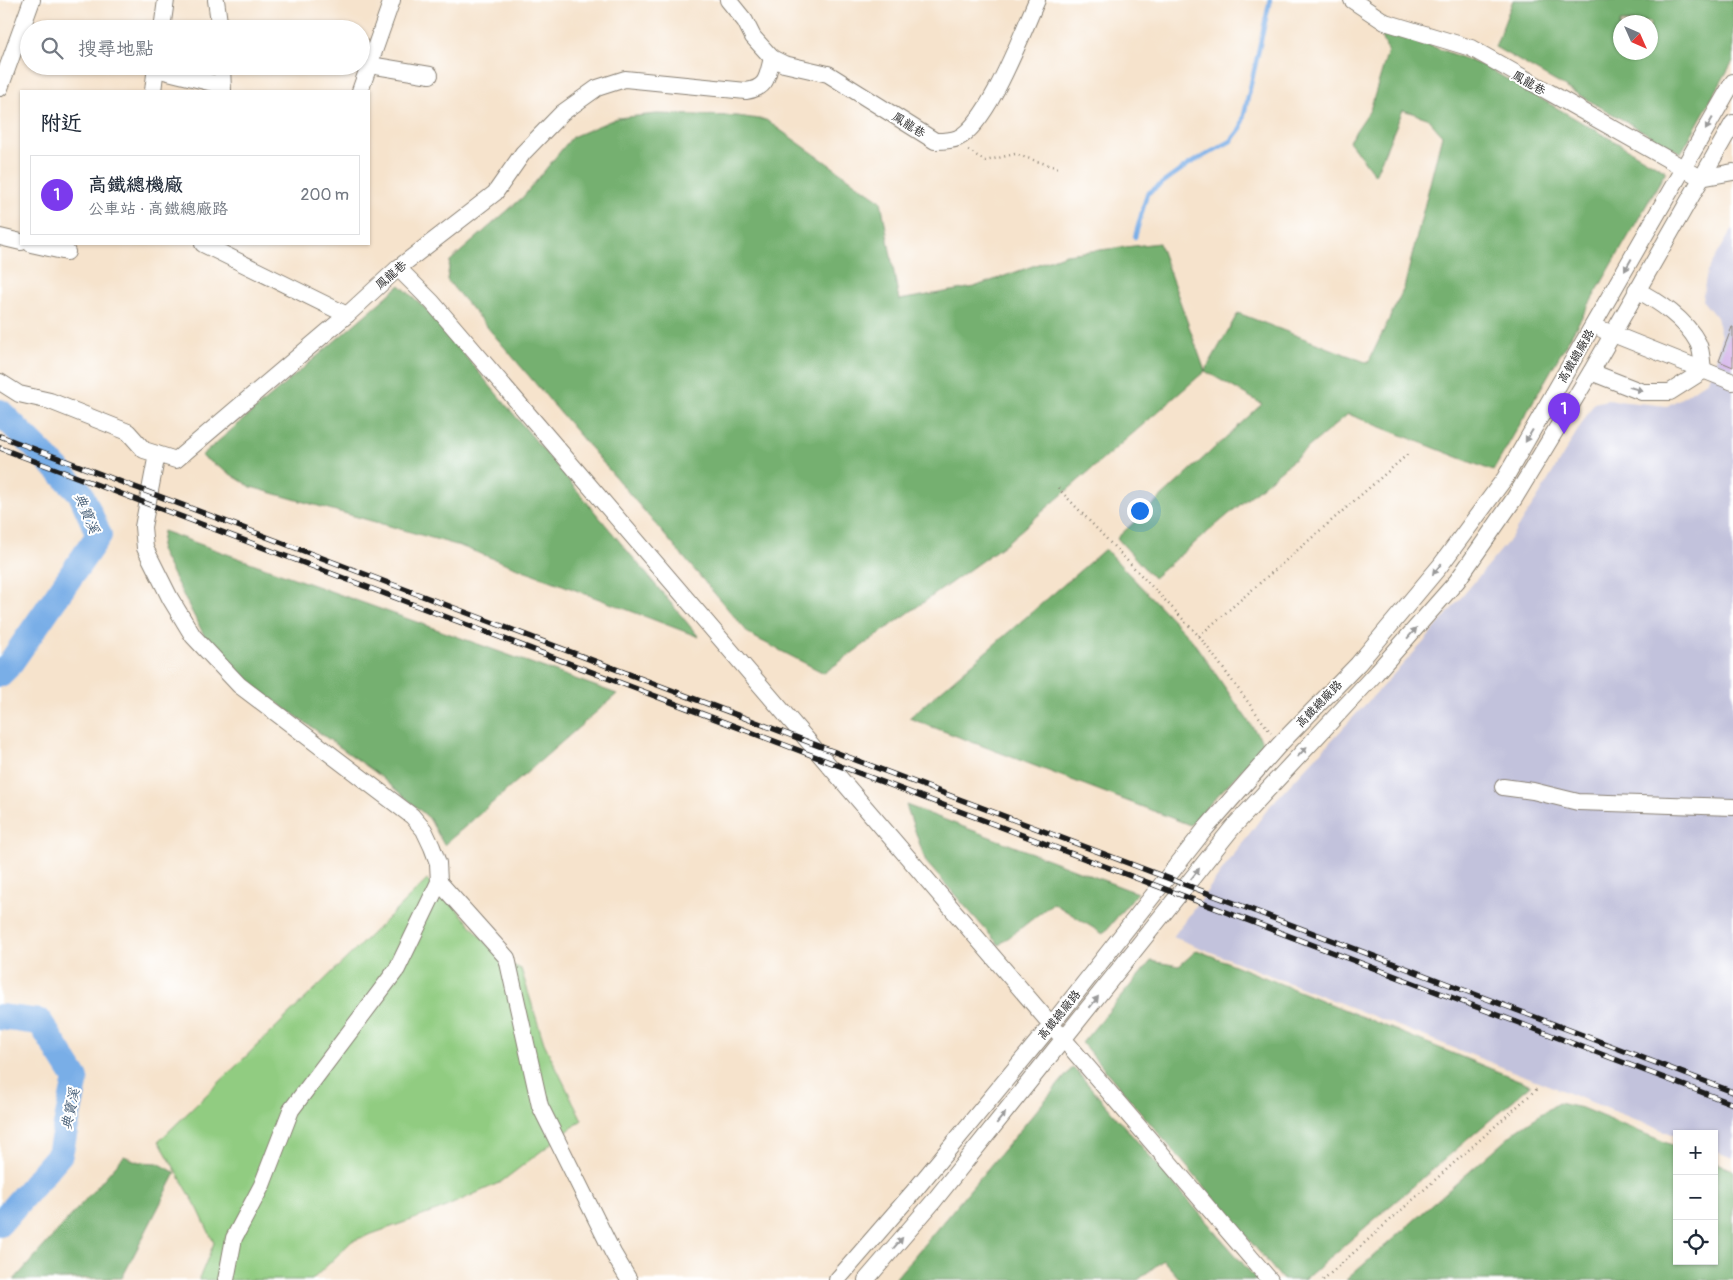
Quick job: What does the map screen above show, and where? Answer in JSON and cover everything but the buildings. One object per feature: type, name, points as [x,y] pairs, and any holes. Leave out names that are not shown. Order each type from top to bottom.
[{"type":"street","points":[[25,20],[32,0]]},
{"type":"street","points":[[163,20],[166,0]]},
{"type":"street","points":[[216,0],[219,20]]},
{"type":"street","points":[[370,55],[392,0]]},
{"type":"street","name":"鳳龍巷","points":[[728,0],[745,21],[753,37],[772,58],[784,64],[828,74],[935,141],[953,139]]},
{"type":"street","points":[[953,139],[972,127],[997,88],[1037,0]]},
{"type":"street","name":"鳳龍巷","points":[[1352,0],[1385,22],[1471,48],[1682,169],[1701,178]]},
{"type":"street","points":[[0,88],[20,33]]},
{"type":"street","points":[[370,58],[430,75]]},
{"type":"street","name":"鳳龍巷","points":[[0,382],[19,394],[50,401],[128,432],[144,450],[176,460],[348,315],[398,268],[495,194],[523,153],[562,113],[596,88],[625,79],[746,91],[756,90],[766,83],[772,58]]},
{"type":"street","points":[[153,90],[155,75]]},
{"type":"street","points":[[179,75],[222,88],[222,75]]},
{"type":"street","points":[[360,90],[364,75]]},
{"type":"street","name":"高鐵總廠路","points":[[837,1280],[916,1190],[1052,1024],[1206,828],[1280,744],[1358,664],[1440,566],[1505,478],[1733,82]]},
{"type":"street","name":"高鐵總廠路","points":[[866,1280],[933,1202],[1064,1040],[1232,827],[1376,674],[1456,581],[1514,499],[1591,372],[1636,290],[1733,123]]},
{"type":"street","points":[[1701,178],[1733,172]]},
{"type":"street","points":[[0,237],[20,242]]},
{"type":"street","points":[[36,245],[67,252]]},
{"type":"street","points":[[206,245],[348,315]]},
{"type":"street","points":[[398,268],[432,302],[1270,1280]]},
{"type":"street","points":[[1636,290],[1652,298],[1684,323],[1699,344],[1703,371]]},
{"type":"street","points":[[1594,326],[1733,382]]},
{"type":"street","points":[[1591,372],[1642,392],[1670,392],[1703,371]]},
{"type":"street","points":[[157,454],[142,527],[145,548],[170,598],[192,636],[239,685],[412,816],[424,830],[438,863],[439,882],[397,969],[291,1110],[262,1185],[234,1238],[226,1280]]},
{"type":"street","points":[[1503,787],[1533,791],[1578,802],[1733,807]]},
{"type":"street","points":[[439,882],[507,958],[540,1106],[613,1253],[629,1280]]},
{"type":"path","points":[[953,139],[985,161],[1015,154],[1061,169]]},
{"type":"path","points":[[1199,636],[1408,454]]},
{"type":"path","points":[[1058,488],[1199,636],[1280,744]]},
{"type":"path","points":[[1323,1280],[1539,1087]]},
{"type":"shaded area","points":[[1733,228],[1733,1158],[1718,1152],[1718,1130],[1673,1130],[1673,1134],[1173,937],[1270,806],[1423,643],[1507,543],[1537,499],[1594,403],[1607,400],[1667,406],[1708,380],[1716,360],[1721,336],[1716,317],[1702,300],[1707,272]]},
{"type":"green space","points":[[1513,0],[1733,0],[1733,61],[1681,153],[1495,47]]},
{"type":"green space","points":[[1377,25],[1486,67],[1666,171],[1493,471],[1348,414],[1153,578],[1117,538],[1262,404],[1205,371],[1238,313],[1368,363],[1404,288],[1442,135],[1427,118],[1403,110],[1375,175],[1349,141],[1370,110],[1388,51]]},
{"type":"green space","points":[[657,114],[737,116],[766,120],[881,201],[899,300],[974,287],[1066,254],[1159,243],[1205,371],[1004,545],[824,673],[750,635],[447,280],[450,261],[523,197],[572,137],[617,118]]},
{"type":"green space","points":[[400,285],[427,310],[699,637],[460,546],[251,487],[201,456]]},
{"type":"green space","points":[[163,531],[617,694],[444,845],[429,818],[375,772],[245,680],[207,641],[160,550]]},
{"type":"green space","points":[[1105,549],[1192,640],[1265,745],[1190,825],[909,718]]},
{"type":"green space","points":[[906,805],[1137,893],[1103,934],[1053,903],[999,945],[926,862]]},
{"type":"green space","points":[[427,880],[443,893],[500,959],[521,969],[544,1043],[582,1120],[501,1182],[439,1210],[352,1241],[312,1280],[200,1280],[214,1243],[198,1209],[159,1141]]},
{"type":"green space","points":[[1197,950],[1531,1085],[1304,1280],[1283,1280],[1082,1043],[1151,961],[1179,966]]},
{"type":"green space","points":[[1073,1067],[1257,1280],[1181,1280],[1163,1260],[1138,1280],[894,1280]]},
{"type":"green space","points":[[1558,1103],[1582,1108],[1673,1145],[1673,1265],[1718,1265],[1718,1164],[1733,1170],[1733,1280],[1346,1280],[1517,1130]]},
{"type":"green space","points":[[124,1156],[139,1162],[158,1163],[176,1173],[122,1278],[14,1280]]},
{"type":"waterway","points":[[1135,237],[1147,194],[1189,164],[1231,141],[1241,128],[1270,0]]},
{"type":"waterway","name":"典寶溪","points":[[0,412],[80,492],[99,535],[9,665],[0,674]]},
{"type":"waterway","name":"典寶溪","points":[[0,1017],[40,1022],[76,1079],[60,1154],[0,1223]]},
{"type":"railway","points":[[0,436],[1733,1092]]},
{"type":"railway","points":[[0,448],[1733,1104]]},
{"type":"place","name":"高鐵總機廠","points":[[1564,434]]}]
